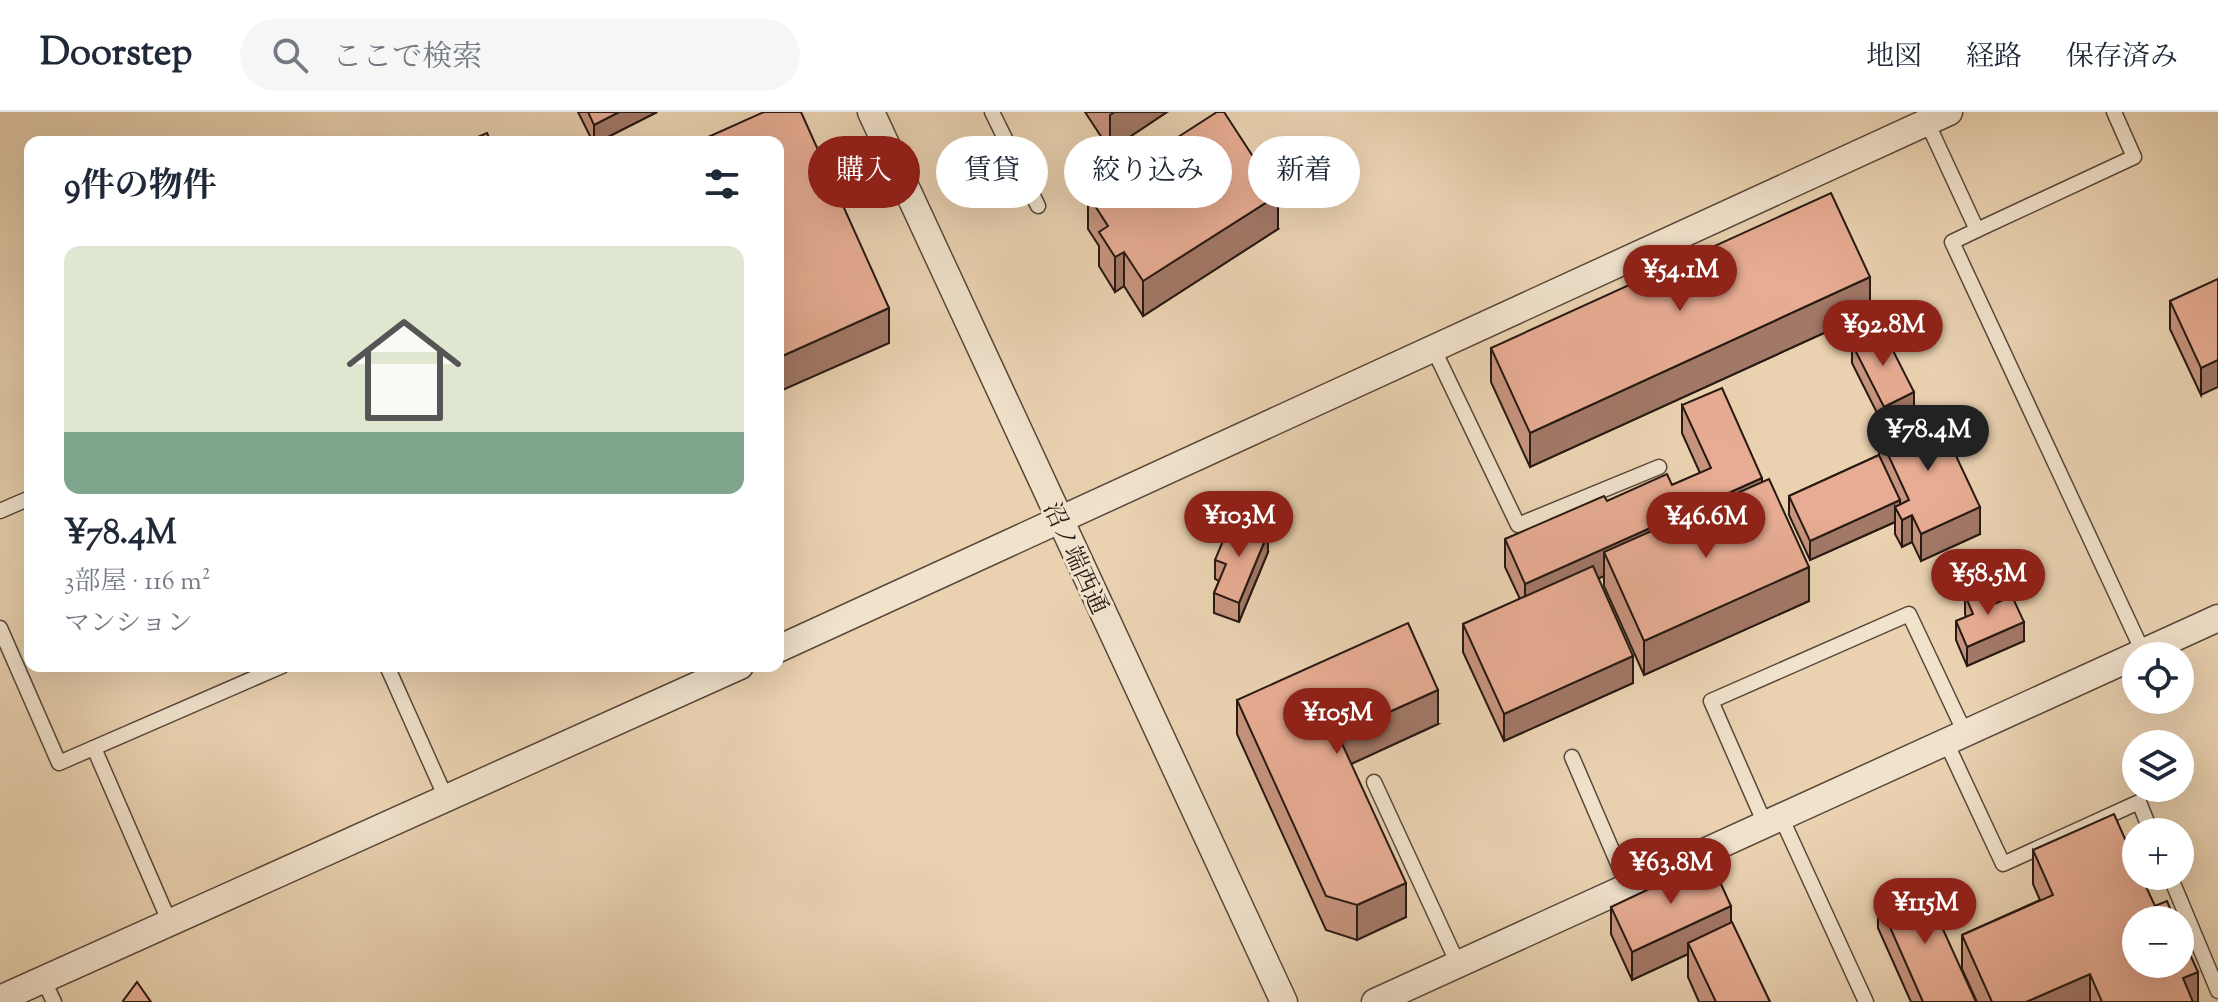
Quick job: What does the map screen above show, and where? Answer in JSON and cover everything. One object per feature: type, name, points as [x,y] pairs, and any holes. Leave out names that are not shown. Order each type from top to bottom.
[{"type":"street","name":"沼ノ端西通","points":[[871,112],[1284,1002]]},
{"type":"street","points":[[784,646],[1938,117]]},
{"type":"street","points":[[2165,642],[2218,618]]},
{"type":"street","points":[[1375,1002],[2122,662]]},
{"type":"street","points":[[0,999],[48,991],[170,923],[727,672]]},
{"type":"lane","points":[[992,112],[1004,136]]},
{"type":"lane","points":[[2114,112],[2134,157],[1952,242],[2138,642]]},
{"type":"lane","points":[[1938,117],[1977,230]]},
{"type":"lane","points":[[1434,350],[1518,525],[1659,467]]},
{"type":"lane","points":[[0,511],[24,501]]},
{"type":"lane","points":[[1866,1002],[1711,701],[1909,614],[2003,864],[2139,802],[2145,818]]},
{"type":"lane","points":[[0,628],[59,763],[268,672]]},
{"type":"lane","points":[[390,672],[446,798]]},
{"type":"lane","points":[[94,748],[170,923]]},
{"type":"lane","points":[[1572,757],[1628,887]]},
{"type":"lane","points":[[1374,782],[1458,964]]},
{"type":"lane","points":[[2176,890],[2218,991]]},
{"type":"building","points":[[588,112],[619,112],[594,125]]},
{"type":"building","points":[[764,112],[801,112],[812,136],[808,136],[808,208],[844,208],[889,308],[784,355],[784,136],[710,136]]},
{"type":"building","points":[[1217,112],[1224,112],[1248,149],[1248,208],[1258,208],[1143,281],[1124,252],[1115,257],[1099,232],[1108,226],[1096,208],[1232,208],[1232,136],[1180,136]]},
{"type":"building","points":[[1831,193],[1870,277],[1530,433],[1491,348]]},
{"type":"building","points":[[2218,279],[2218,360],[2201,368],[2170,301]]},
{"type":"building","points":[[1882,329],[1914,392],[1884,407],[1852,344]]},
{"type":"building","points":[[1722,388],[1762,478],[1525,584],[1505,539],[1604,496],[1607,501],[1667,474],[1672,485],[1711,468],[1682,405]]},
{"type":"building","points":[[1934,409],[1980,507],[1921,534],[1912,515],[1902,520],[1895,507],[1909,500],[1879,435]]},
{"type":"building","points":[[1879,455],[1900,500],[1810,541],[1789,496]]},
{"type":"building","points":[[1769,479],[1809,567],[1644,641],[1604,552]]},
{"type":"building","points":[[1232,519],[1268,533],[1239,603],[1214,593],[1226,564],[1215,560]]},
{"type":"building","points":[[1593,566],[1633,656],[1504,714],[1463,624]]},
{"type":"building","points":[[1984,586],[1992,605],[2012,596],[2024,622],[1967,647],[1956,621],[1973,614],[1965,595]]},
{"type":"building","points":[[1408,623],[1438,690],[1338,735],[1406,883],[1357,905],[1326,896],[1237,700]]},
{"type":"building","points":[[2114,814],[2122,832],[2122,890],[2148,890],[2155,906],[2122,906],[2122,978],[2183,978],[2193,1002],[2102,1002],[2090,974],[2026,1002],[1992,1002],[1962,935],[2053,895],[2033,850]]},
{"type":"building","points":[[1710,860],[1731,906],[1632,952],[1611,907]]},
{"type":"building","points":[[1921,881],[1976,1002],[1923,1002],[1878,900]]},
{"type":"building","points":[[1732,922],[1770,1002],[1716,1002],[1688,943]]},
{"type":"building","points":[[137,982],[151,1002],[123,1001]]}]
